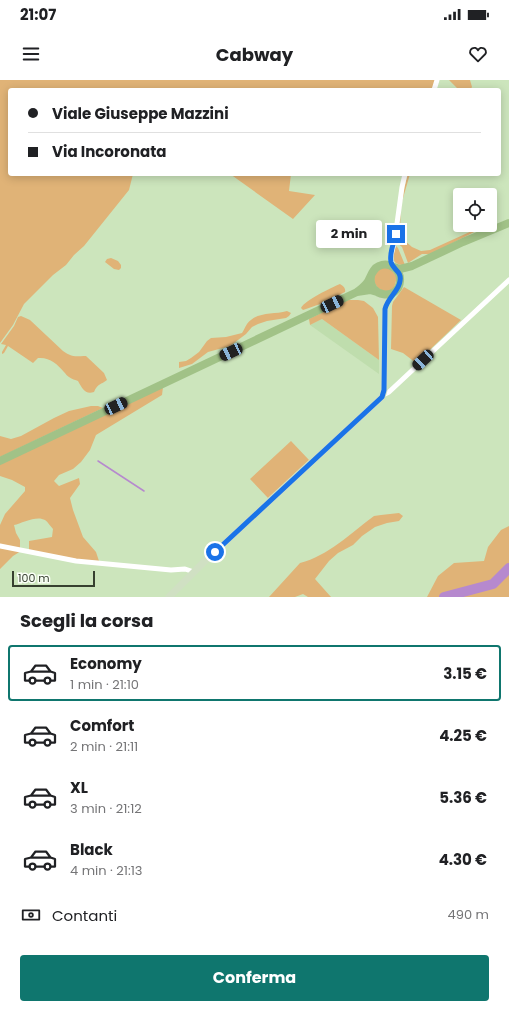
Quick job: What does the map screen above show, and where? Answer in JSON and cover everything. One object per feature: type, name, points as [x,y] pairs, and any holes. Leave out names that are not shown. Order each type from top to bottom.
[{"type":"main road","points":[[463,242],[509,217]]},
{"type":"main road","points":[[357,292],[367,283],[374,270],[381,265],[387,265],[400,269],[412,266],[463,242],[509,223]]},
{"type":"main road","points":[[400,280],[412,266]]},
{"type":"main road","points":[[385,309],[387,303],[399,287],[400,274],[394,267]]},
{"type":"main road","points":[[169,597],[383,395],[385,309],[383,299],[371,285],[371,276]]},
{"type":"main road","points":[[0,461],[357,292],[370,290],[387,295],[395,292]]},
{"type":"street","points":[[394,267],[391,259],[392,249],[396,234],[404,176]]},
{"type":"street","points":[[381,265],[392,249]]},
{"type":"street","points":[[383,395],[389,392],[509,280]]},
{"type":"street","points":[[384,381],[392,384],[398,383]]},
{"type":"street","points":[[0,546],[76,561],[194,572]]},
{"type":"shaded area","points":[[0,80],[436,80],[433,88],[8,88],[8,176],[132,176],[129,190],[84,246],[24,304],[13,325],[0,343]]},
{"type":"shaded area","points":[[449,80],[470,80],[471,88],[457,88]]},
{"type":"shaded area","points":[[233,176],[291,176],[289,191],[315,195],[293,219]]},
{"type":"shaded area","points":[[408,176],[409,176],[402,202]]},
{"type":"shaded area","points":[[401,210],[400,230],[404,240],[412,247],[421,251],[430,250],[470,232],[474,232],[431,254],[422,254],[408,263],[402,247],[397,243]]},
{"type":"shaded area","points":[[396,246],[405,265],[397,264],[394,260],[393,257]]},
{"type":"shaded area","points":[[111,258],[118,261],[121,265],[119,270],[114,269],[105,262],[107,259]]},
{"type":"shaded area","points":[[382,268],[390,268],[397,277],[394,288],[389,291],[379,289],[374,280],[377,271]]},
{"type":"shaded area","points":[[340,284],[345,288],[345,292],[323,303],[303,310],[301,308],[308,301]]},
{"type":"shaded area","points":[[404,287],[461,320],[416,363],[403,353],[391,349],[392,306],[393,302]]},
{"type":"shaded area","points":[[347,300],[364,301],[373,308],[378,317],[379,360],[322,319],[310,325],[309,319]]},
{"type":"shaded area","points":[[287,311],[291,313],[286,318],[258,324],[252,327],[246,334],[230,346],[208,352],[192,364],[179,368],[179,362],[186,361],[199,352],[211,338],[226,337],[242,333],[251,320],[260,315]]},
{"type":"shaded area","points":[[21,316],[30,320],[69,355],[86,356],[104,373],[107,380],[98,386],[94,392],[88,393],[78,381],[68,377],[59,366],[50,360],[38,358],[33,363],[8,346],[2,354],[6,345],[1,344],[14,326],[18,317]]},
{"type":"shaded area","points":[[322,319],[379,360],[379,374],[310,325]]},
{"type":"shaded area","points":[[163,387],[162,395],[96,435],[90,450],[81,462],[73,469],[59,475],[54,481],[59,486],[79,478],[80,484],[70,498],[83,537],[96,552],[99,561],[79,560],[29,550],[29,541],[52,537],[53,529],[46,521],[38,518],[14,525],[20,540],[20,549],[0,545],[0,525],[5,514],[25,491],[25,487],[0,476],[0,463]]},
{"type":"shaded area","points":[[91,406],[103,408],[0,457],[0,436],[11,439],[21,436],[69,411]]},
{"type":"shaded area","points":[[291,441],[309,460],[268,498],[250,479]]},
{"type":"shaded area","points":[[399,513],[403,516],[399,521],[375,527],[362,536],[353,545],[338,553],[329,561],[315,579],[331,597],[308,597],[303,594],[295,597],[269,597],[300,563],[310,560],[330,550],[374,516]]},
{"type":"shaded area","points":[[509,526],[509,597],[427,597],[438,576],[454,563],[484,561],[488,547],[501,530]]},
{"type":"shaded area","points":[[0,548],[21,551],[13,556],[0,569]]},
{"type":"waterway","points":[[98,461],[144,491]]},
{"type":"waterway","points":[[444,597],[493,584],[509,568]]},
{"type":"route","points":[[215,552],[382,397],[384,392],[385,309],[391,296],[400,285],[399,272],[393,267],[391,261],[391,253],[396,234]]}]
